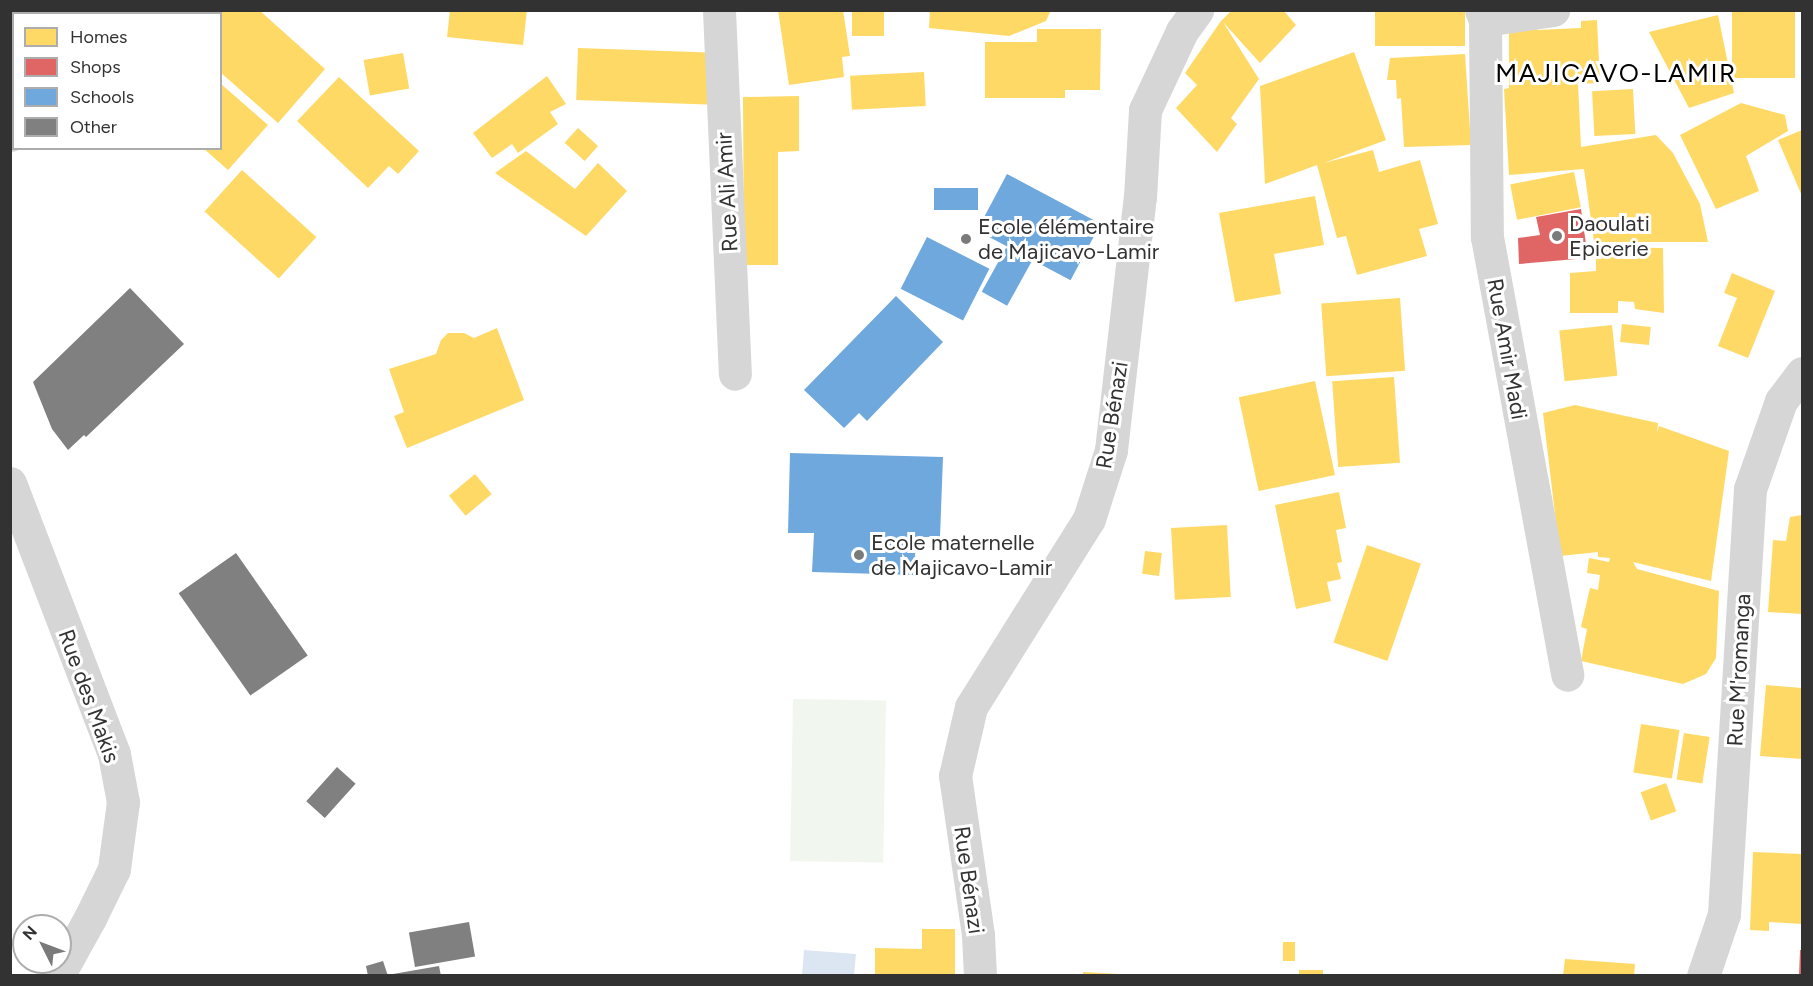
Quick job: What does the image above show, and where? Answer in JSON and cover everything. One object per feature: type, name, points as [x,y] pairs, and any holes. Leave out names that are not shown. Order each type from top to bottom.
[{"type":"street","name":"Rue Ali Amir","points":[[719,10],[735,374]]},
{"type":"street","name":"Rue Bénazi","points":[[980,975],[978,935],[955,776],[971,708],[1089,519],[1111,450],[1140,197],[1145,110],[1182,31],[1197,10]]},
{"type":"street","points":[[1483,15],[1553,10]]},
{"type":"street","name":"Rue Amir Madi","points":[[1483,15],[1487,237],[1567,675]]},
{"type":"street","name":"Rue M'romanga","points":[[1703,975],[1724,914],[1750,489],[1781,401],[1803,373]]},
{"type":"street","name":"Rue des Makis","points":[[10,483],[114,754],[123,802],[114,868],[90,918],[58,975]]},
{"type":"shaded area","points":[[793,699],[886,701],[883,863],[790,861]]},
{"type":"shaded area","points":[[804,950],[856,954],[854,975],[802,975]]},
{"type":"building: Homes","points":[[206,10],[259,10],[325,69],[278,123],[222,74],[222,12],[205,12]]},
{"type":"building: Homes","points":[[450,10],[527,10],[523,45],[447,37]]},
{"type":"building: Homes","points":[[778,10],[843,10],[850,56],[842,57],[844,77],[789,85]]},
{"type":"building: Homes","points":[[852,10],[884,10],[884,36],[852,36]]},
{"type":"building: Homes","points":[[930,10],[1051,10],[1046,21],[1009,36],[929,28]]},
{"type":"building: Homes","points":[[1232,10],[1283,10],[1296,25],[1260,63],[1223,22],[1259,79],[1231,118],[1237,124],[1217,152],[1176,108],[1197,85],[1185,73],[1221,21]]},
{"type":"building: Homes","points":[[1375,10],[1465,10],[1465,46],[1375,46]]},
{"type":"building: Homes","points":[[1732,10],[1795,10],[1795,78],[1732,78]]},
{"type":"building: Homes","points":[[1718,15],[1734,93],[1689,108],[1649,32]]},
{"type":"building: Homes","points":[[1597,20],[1600,83],[1578,84],[1581,147],[1656,135],[1673,153],[1700,204],[1708,242],[1594,242],[1584,169],[1509,175],[1504,89],[1509,88],[1509,26],[1537,24],[1537,30],[1581,28],[1581,21]]},
{"type":"building: Homes","points":[[1037,29],[1101,29],[1100,90],[1065,90],[1065,98],[985,98],[985,42],[1037,42]]},
{"type":"building: Homes","points":[[578,48],[709,53],[707,105],[576,100]]},
{"type":"building: Homes","points":[[1354,52],[1386,140],[1324,163],[1373,150],[1379,172],[1420,160],[1438,224],[1419,229],[1427,256],[1357,275],[1346,236],[1337,238],[1317,165],[1265,184],[1260,86]]},
{"type":"building: Homes","points":[[403,53],[409,88],[370,95],[364,60]]},
{"type":"building: Homes","points":[[1465,54],[1471,145],[1404,147],[1401,98],[1397,99],[1396,80],[1387,80],[1390,58]]},
{"type":"building: Homes","points":[[924,72],[926,106],[852,110],[850,76]]},
{"type":"building: Homes","points":[[547,76],[566,104],[550,112],[558,124],[518,153],[512,144],[492,158],[473,133]]},
{"type":"building: Homes","points":[[339,77],[419,151],[398,174],[389,166],[368,188],[297,121]]},
{"type":"building: Homes","points":[[222,85],[268,125],[228,170],[205,150],[222,150]]},
{"type":"building: Homes","points":[[1633,89],[1635,134],[1594,136],[1592,91]]},
{"type":"building: Homes","points":[[799,96],[799,151],[778,152],[778,265],[744,265],[743,97]]},
{"type":"building: Homes","points":[[1741,103],[1785,115],[1788,131],[1746,156],[1759,191],[1716,209],[1680,135]]},
{"type":"building: Homes","points":[[578,128],[598,146],[585,161],[565,143]]},
{"type":"building: Homes","points":[[1802,130],[1802,196],[1778,140]]},
{"type":"building: Homes","points":[[526,151],[575,189],[598,163],[627,191],[586,236],[495,173]]},
{"type":"building: Homes","points":[[242,170],[316,237],[279,279],[205,212]]},
{"type":"building: Homes","points":[[1574,172],[1581,207],[1517,220],[1510,184]]},
{"type":"building: Homes","points":[[1315,196],[1324,245],[1274,254],[1281,294],[1235,302],[1219,213]]},
{"type":"building: Homes","points":[[1596,247],[1663,248],[1664,313],[1635,309],[1634,302],[1618,301],[1618,313],[1570,313],[1570,273],[1596,271]]},
{"type":"building: Homes","points":[[1732,273],[1775,291],[1748,358],[1718,346],[1737,298],[1724,293]]},
{"type":"building: Homes","points":[[1400,298],[1405,371],[1326,376],[1321,304]]},
{"type":"building: Homes","points":[[1622,324],[1651,327],[1649,345],[1620,342]]},
{"type":"building: Homes","points":[[1612,325],[1617,376],[1565,381],[1559,331]]},
{"type":"building: Homes","points":[[497,328],[524,400],[407,448],[394,416],[404,412],[389,369],[436,354],[441,340],[448,333],[464,333],[474,338]]},
{"type":"building: Homes","points":[[1394,377],[1400,463],[1338,467],[1332,381]]},
{"type":"building: Homes","points":[[1315,381],[1335,475],[1259,491],[1239,397]]},
{"type":"building: Homes","points":[[1575,405],[1658,423],[1657,433],[1659,426],[1729,451],[1711,581],[1633,562],[1637,569],[1719,591],[1716,658],[1706,674],[1683,684],[1581,661],[1587,629],[1581,627],[1590,588],[1598,590],[1600,575],[1587,573],[1589,558],[1609,562],[1610,558],[1598,557],[1598,552],[1560,556],[1543,413]]},
{"type":"building: Homes","points":[[475,474],[492,494],[466,516],[449,496]]},
{"type":"building: Homes","points":[[1339,492],[1346,528],[1336,530],[1342,562],[1337,563],[1341,579],[1327,582],[1331,601],[1296,609],[1275,505]]},
{"type":"building: Homes","points":[[1802,515],[1802,614],[1768,612],[1773,540],[1786,541],[1790,517]]},
{"type":"building: Homes","points":[[1227,525],[1231,597],[1175,600],[1171,528]]},
{"type":"building: Homes","points":[[1367,545],[1421,564],[1387,661],[1333,642]]},
{"type":"building: Homes","points":[[1145,551],[1162,553],[1159,576],[1142,574]]},
{"type":"building: Homes","points":[[1766,685],[1802,688],[1802,759],[1760,756]]},
{"type":"building: Homes","points":[[1641,724],[1680,730],[1672,778],[1633,772]]},
{"type":"building: Homes","points":[[1684,733],[1710,737],[1702,783],[1677,779]]},
{"type":"building: Homes","points":[[1666,783],[1676,811],[1651,820],[1641,792]]},
{"type":"building: Homes","points":[[1753,852],[1802,854],[1802,924],[1769,922],[1769,931],[1750,930]]},
{"type":"building: Homes","points":[[922,929],[955,929],[955,976],[875,976],[875,948],[922,949]]},
{"type":"building: Homes","points":[[1283,942],[1295,942],[1295,961],[1283,961]]},
{"type":"building: Homes","points":[[1565,959],[1635,964],[1634,976],[1563,976]]},
{"type":"building: Homes","points":[[1299,970],[1323,970],[1323,976],[1299,976]]},
{"type":"building: Homes","points":[[1083,972],[1120,974],[1120,976],[1083,976]]},
{"type":"building: Shops","name":"Daoulati Epicerie","points":[[1581,209],[1588,258],[1519,264],[1518,238],[1540,235],[1536,217]]},
{"type":"building: Shops","points":[[1800,950],[1802,950],[1802,976],[1799,976]]},
{"type":"building: Schools","points":[[1007,174],[1101,224],[1071,280],[977,231]]},
{"type":"building: Schools","points":[[934,188],[978,188],[978,210],[934,210]]},
{"type":"building: Schools","points":[[927,237],[989,269],[963,320],[901,289]]},
{"type":"building: Schools","points":[[1006,248],[1031,262],[1007,306],[982,292]]},
{"type":"building: Schools","points":[[896,296],[943,342],[867,421],[859,413],[844,428],[804,390]]},
{"type":"building: Schools","points":[[790,453],[943,457],[940,537],[916,537],[914,575],[812,572],[814,533],[788,533]]},
{"type":"building: Other","points":[[130,288],[184,344],[86,437],[84,435],[68,450],[52,429],[33,382]]},
{"type":"building: Other","points":[[236,553],[308,655],[250,696],[179,593]]},
{"type":"building: Other","points":[[337,767],[356,784],[325,818],[306,801]]},
{"type":"building: Other","points":[[469,922],[475,956],[415,967],[409,933]]},
{"type":"building: Other","points":[[383,961],[388,976],[368,976],[366,966]]},
{"type":"building: Other","points":[[439,966],[441,976],[393,976],[393,974]]},
{"type":"place","name":"Daoulati Epicerie","points":[[1557,236]]},
{"type":"place","name":"Ecole élémentaire de Majicavo-Lamir","points":[[966,239]]},
{"type":"place","name":"Ecole maternelle de Majicavo-Lamir","points":[[859,555]]},
{"type":"district","name":"MAJICAVO-LAMIR","points":[[1616,74]]}]
